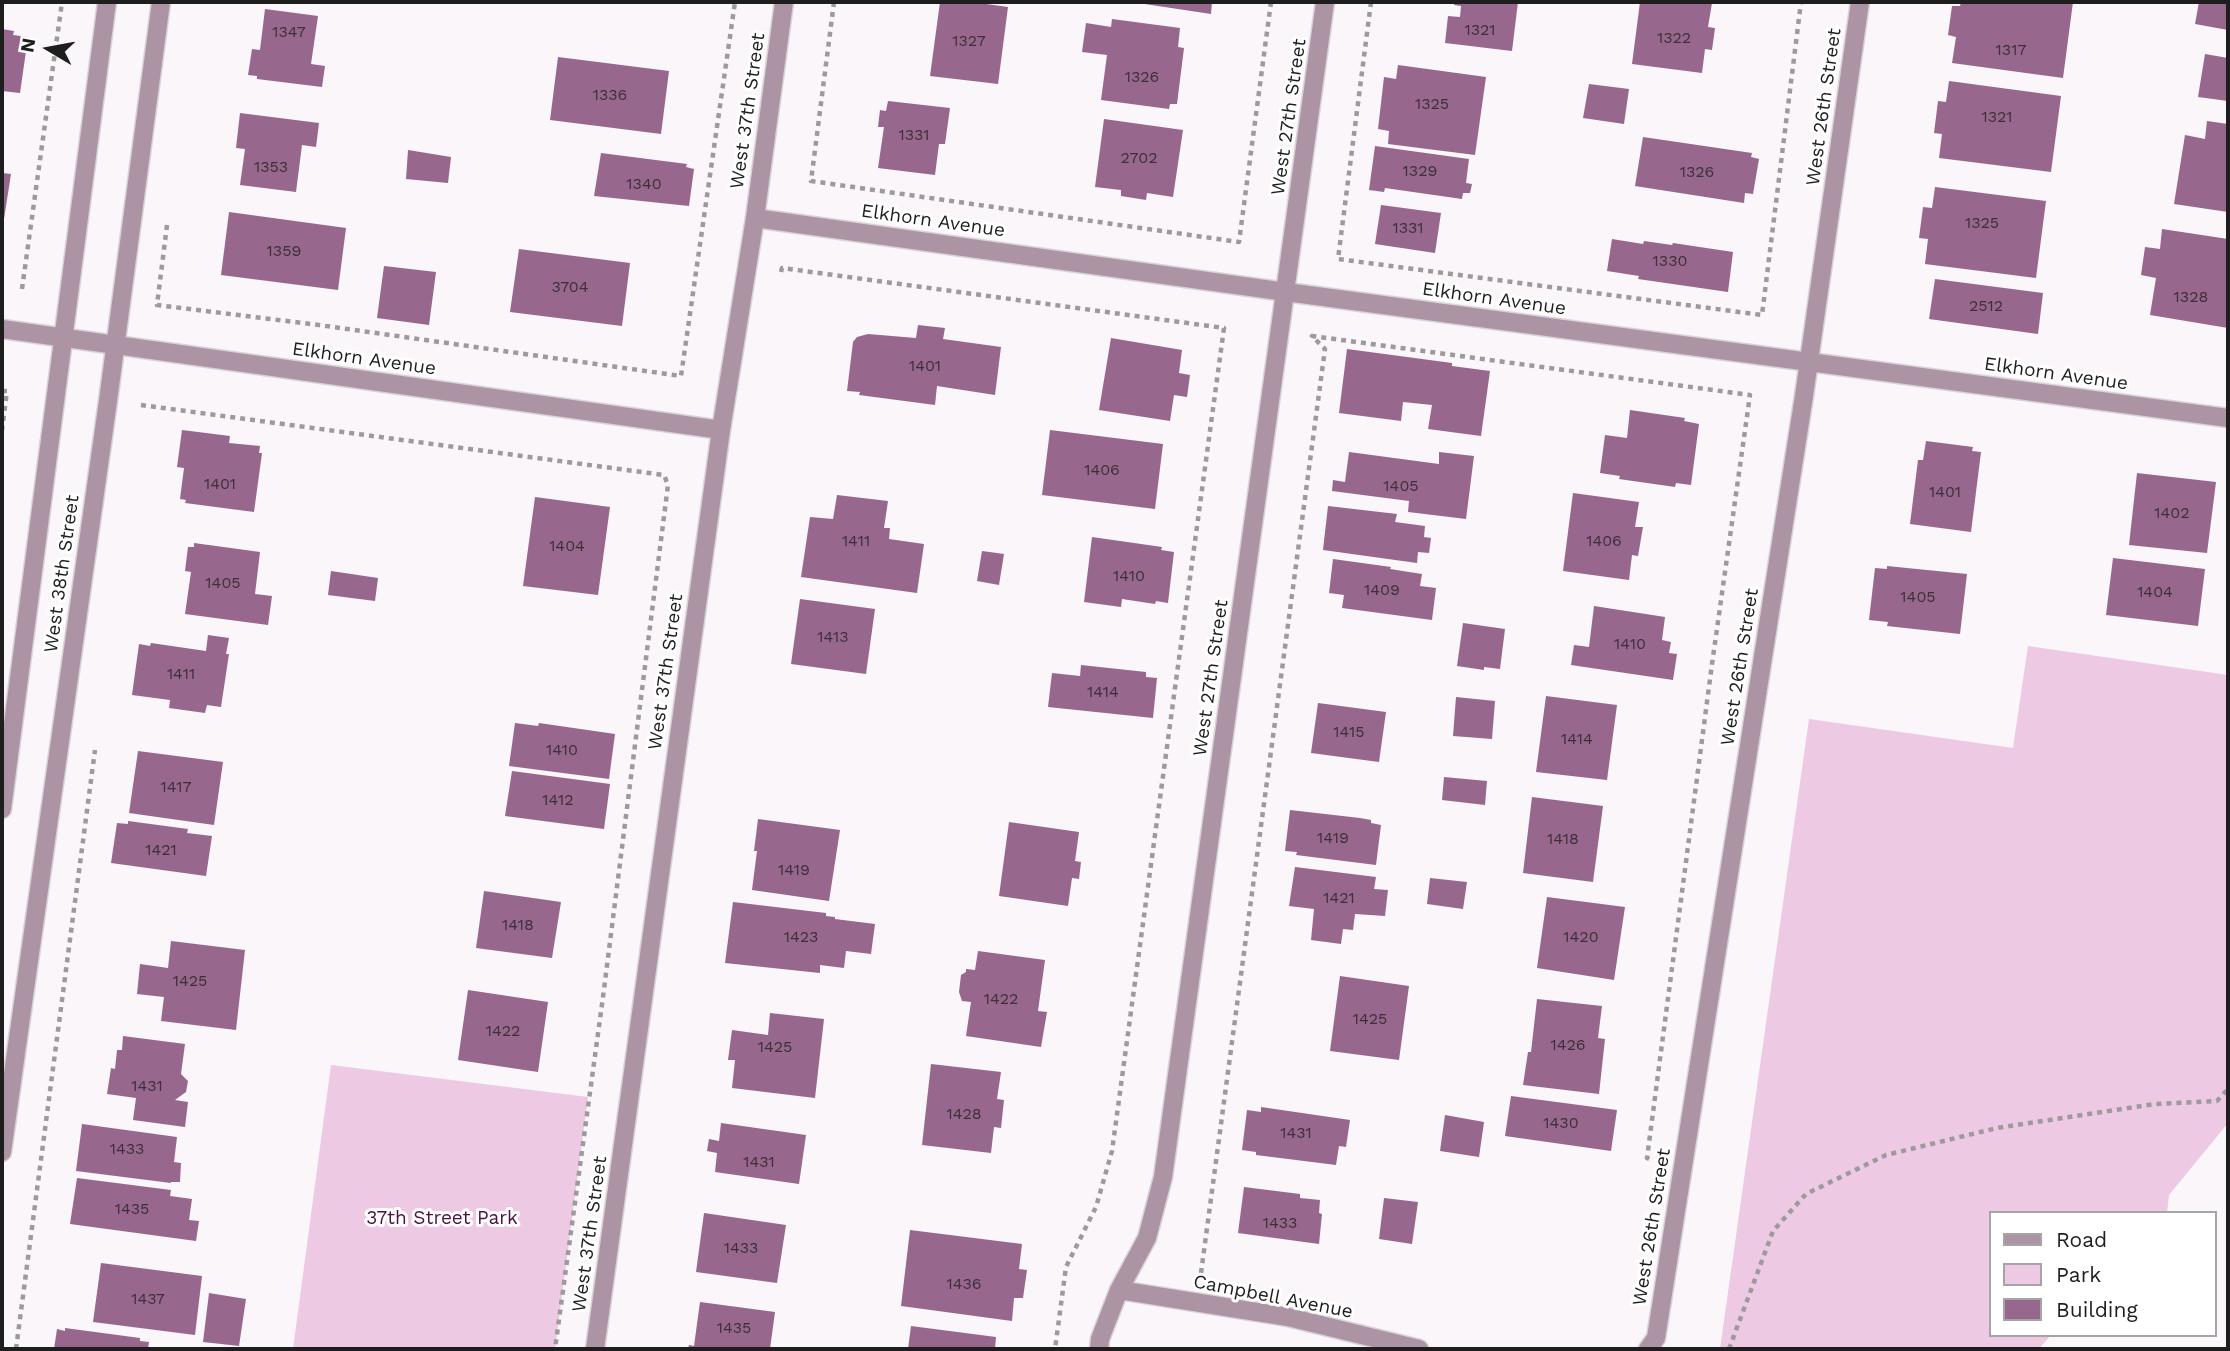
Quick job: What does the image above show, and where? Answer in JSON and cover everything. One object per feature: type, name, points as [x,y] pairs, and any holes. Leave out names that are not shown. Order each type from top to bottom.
[{"type":"street","name":"West 38th Street","points":[[2,810],[107,2]]},
{"type":"street","name":"West 38th Street","points":[[2,1152],[116,346],[161,2]]},
{"type":"street","name":"West 37th Street","points":[[595,1349],[720,430],[755,218],[785,2]]},
{"type":"street","name":"West 27th Street","points":[[1099,1349],[1100,1339],[1119,1290],[1147,1238],[1163,1177],[1325,2]]},
{"type":"street","name":"West 26th Street","points":[[1652,1344],[1681,1179],[1810,362],[1860,2]]},
{"type":"street","name":"Elkhorn Avenue","points":[[755,218],[2228,418]]},
{"type":"street","name":"Elkhorn Avenue","points":[[2,329],[720,430]]},
{"type":"street","name":"Campbell Avenue","points":[[1119,1290],[1288,1317],[1419,1349]]},
{"type":"path","points":[[22,289],[62,2]]},
{"type":"path","points":[[169,212],[158,305],[681,376],[735,2]]},
{"type":"path","points":[[834,2],[811,181],[1239,242],[1270,2]]},
{"type":"path","points":[[1371,2],[1338,259],[1762,315],[1801,2]]},
{"type":"path","points":[[779,281],[782,268],[1224,328],[1112,1151],[1097,1207],[1066,1267],[1055,1349]]},
{"type":"path","points":[[1201,1275],[1325,349],[1312,336],[1750,395],[1647,1158],[1681,1179]]},
{"type":"path","points":[[2,391],[7,391],[2,430]]},
{"type":"path","points":[[139,417],[141,403],[664,475],[668,485],[555,1349]]},
{"type":"path","points":[[16,1349],[95,745]]},
{"type":"path","points":[[1730,1349],[1773,1231],[1807,1194],[1886,1155],[1985,1131],[2155,1104],[2217,1101],[2228,1089]]},
{"type":"green space","points":[[2028,646],[2228,675],[2228,1123],[2169,1195],[2167,1211],[1988,1211],[1988,1337],[2049,1337],[2039,1349],[1720,1349],[1809,719],[2013,748]]},
{"type":"green space","name":"37th Street Park","points":[[331,1065],[588,1097],[555,1349],[293,1349]]},
{"type":"building","points":[[940,2],[972,2],[1008,7],[998,84],[930,76]]},
{"type":"building","points":[[1138,2],[1212,2],[1211,14]]},
{"type":"building","points":[[1455,2],[1518,2],[1512,51],[1445,43],[1448,16],[1460,17],[1461,6],[1454,5]]},
{"type":"building","points":[[1640,2],[1712,3],[1708,27],[1715,28],[1712,50],[1705,49],[1702,73],[1632,64]]},
{"type":"building","points":[[1961,2],[2073,2],[2063,78],[1952,63],[1956,37],[1948,35],[1952,6],[1960,6]]},
{"type":"building","points":[[2199,2],[2228,2],[2228,30],[2195,24]]},
{"type":"building","points":[[265,9],[318,16],[311,64],[325,66],[322,87],[257,79],[257,76],[248,75],[252,49],[260,50]]},
{"type":"building","points":[[1112,19],[1180,28],[1178,47],[1184,48],[1177,104],[1170,104],[1169,109],[1101,100],[1107,55],[1082,52],[1086,23],[1111,27]]},
{"type":"building","points":[[2,29],[14,31],[13,35],[28,37],[20,93],[2,91]]},
{"type":"building","points":[[2205,54],[2228,58],[2228,101],[2198,97]]},
{"type":"building","points":[[558,57],[669,71],[661,134],[550,120]]},
{"type":"building","points":[[1398,65],[1486,77],[1475,155],[1388,144],[1389,131],[1378,129],[1384,77],[1396,79]]},
{"type":"building","points":[[1949,81],[2061,96],[2051,172],[1939,158],[1942,134],[1934,133],[1938,101],[1946,102]]},
{"type":"building","points":[[1589,84],[1629,89],[1624,124],[1583,118]]},
{"type":"building","points":[[888,101],[950,108],[945,144],[939,144],[935,175],[878,168],[884,127],[878,127],[880,110],[886,111]]},
{"type":"building","points":[[240,113],[319,123],[316,147],[302,145],[296,192],[240,185],[245,149],[236,148]]},
{"type":"building","points":[[1104,119],[1183,130],[1173,197],[1147,193],[1146,200],[1121,196],[1121,190],[1095,187]]},
{"type":"building","points":[[2207,121],[2228,124],[2228,212],[2174,204],[2185,135],[2205,139]]},
{"type":"building","points":[[1643,137],[1752,153],[1751,157],[1759,159],[1753,194],[1745,193],[1744,203],[1635,186]]},
{"type":"building","points":[[1375,146],[1469,159],[1466,183],[1472,184],[1470,193],[1463,193],[1462,199],[1385,188],[1384,192],[1369,190]]},
{"type":"building","points":[[408,150],[451,157],[448,183],[406,179]]},
{"type":"building","points":[[601,153],[687,164],[686,167],[694,169],[689,206],[594,196]]},
{"type":"building","points":[[2,173],[11,174],[4,219],[2,219]]},
{"type":"building","points":[[1935,187],[2046,201],[2036,278],[1925,264],[1928,239],[1919,238],[1923,207],[1932,208]]},
{"type":"building","points":[[1381,205],[1441,213],[1435,253],[1375,244]]},
{"type":"building","points":[[229,212],[346,228],[338,290],[221,275]]},
{"type":"building","points":[[2162,229],[2228,239],[2228,328],[2150,315],[2156,278],[2141,275],[2145,247],[2160,249]]},
{"type":"building","points":[[1612,239],[1643,244],[1644,241],[1673,243],[1733,252],[1728,292],[1638,279],[1639,276],[1607,271]]},
{"type":"building","points":[[519,249],[630,263],[622,326],[510,312]]},
{"type":"building","points":[[384,266],[436,272],[429,325],[377,318]]},
{"type":"building","points":[[1935,279],[2043,293],[2038,334],[1929,319]]},
{"type":"building","points":[[918,325],[945,328],[943,339],[1001,347],[995,395],[937,386],[935,405],[847,391],[853,342],[857,337],[868,334],[916,338]]},
{"type":"building","points":[[1111,338],[1182,350],[1179,373],[1190,375],[1187,397],[1174,395],[1170,421],[1099,410]]},
{"type":"building","points":[[1347,349],[1452,363],[1452,366],[1490,371],[1481,436],[1428,429],[1432,405],[1403,402],[1401,421],[1339,413]]},
{"type":"building","points":[[1630,410],[1685,418],[1684,421],[1699,424],[1691,485],[1676,483],[1675,487],[1619,479],[1620,476],[1600,473],[1605,435],[1627,438]]},
{"type":"building","points":[[182,430],[230,436],[229,443],[260,446],[259,453],[262,453],[254,512],[185,503],[186,500],[180,499],[184,468],[177,467]]},
{"type":"building","points":[[1050,430],[1163,444],[1155,509],[1042,495]]},
{"type":"building","points":[[1926,441],[1973,447],[1972,451],[1981,452],[1971,532],[1910,524],[1918,460],[1923,460]]},
{"type":"building","points":[[1349,452],[1439,464],[1439,452],[1474,456],[1466,519],[1408,512],[1409,501],[1332,491],[1333,480],[1345,482]]},
{"type":"building","points":[[2137,473],[2216,482],[2207,553],[2129,545]]},
{"type":"building","points":[[1573,493],[1639,502],[1635,527],[1643,527],[1638,556],[1632,555],[1629,580],[1563,571]]},
{"type":"building","points":[[837,495],[888,501],[884,528],[890,528],[889,539],[924,544],[917,593],[801,577],[810,517],[833,519]]},
{"type":"building","points":[[535,497],[610,507],[598,595],[523,586]]},
{"type":"building","points":[[1328,506],[1397,514],[1395,522],[1425,526],[1424,537],[1431,538],[1429,553],[1418,552],[1417,563],[1323,550]]},
{"type":"building","points":[[1092,537],[1162,547],[1161,550],[1174,552],[1168,603],[1156,601],[1155,604],[1122,599],[1121,607],[1084,602]]},
{"type":"building","points":[[194,543],[260,552],[255,594],[272,596],[268,625],[185,614],[191,572],[185,571],[188,547],[194,547]]},
{"type":"building","points":[[982,551],[1004,554],[999,585],[977,581]]},
{"type":"building","points":[[2113,558],[2205,569],[2198,626],[2106,615]]},
{"type":"building","points":[[1333,559],[1422,574],[1420,586],[1436,588],[1432,620],[1342,608],[1344,595],[1329,593]]},
{"type":"building","points":[[1887,566],[1967,574],[1960,634],[1887,626],[1888,622],[1869,620],[1875,568],[1887,569]]},
{"type":"building","points":[[331,571],[378,578],[375,601],[328,595]]},
{"type":"building","points":[[800,599],[875,609],[866,674],[791,664]]},
{"type":"building","points":[[1594,606],[1665,617],[1662,640],[1671,642],[1669,653],[1677,654],[1673,680],[1571,665],[1574,645],[1589,647]]},
{"type":"building","points":[[1463,623],[1505,629],[1500,669],[1484,667],[1484,670],[1457,666]]},
{"type":"building","points":[[208,635],[229,638],[221,707],[207,705],[205,713],[169,708],[170,700],[132,695],[139,644],[150,646],[151,643],[206,651]]},
{"type":"building","points":[[1081,665],[1146,672],[1146,677],[1157,678],[1153,718],[1048,707],[1052,673],[1080,676]]},
{"type":"building","points":[[1546,696],[1617,705],[1607,780],[1536,772]]},
{"type":"building","points":[[1456,697],[1495,701],[1492,739],[1453,736]]},
{"type":"building","points":[[1318,703],[1386,712],[1379,762],[1311,753]]},
{"type":"building","points":[[515,723],[538,726],[539,723],[615,734],[609,779],[509,766]]},
{"type":"building","points":[[138,751],[223,762],[214,825],[129,813]]},
{"type":"building","points":[[512,771],[610,784],[604,829],[505,816]]},
{"type":"building","points":[[1444,777],[1487,781],[1485,805],[1442,800]]},
{"type":"building","points":[[1532,797],[1603,806],[1593,882],[1523,873]]},
{"type":"building","points":[[1290,810],[1360,818],[1381,825],[1376,865],[1296,855],[1297,852],[1285,851]]},
{"type":"building","points":[[758,819],[840,830],[829,901],[752,890]]},
{"type":"building","points":[[128,821],[188,829],[187,833],[212,836],[206,876],[111,863],[117,823],[128,824]]},
{"type":"building","points":[[1009,822],[1079,832],[1075,861],[1081,862],[1079,879],[1072,878],[1068,906],[999,896]]},
{"type":"building","points":[[1295,867],[1376,877],[1374,889],[1388,890],[1385,916],[1355,914],[1353,930],[1343,929],[1341,944],[1311,940],[1314,909],[1289,906]]},
{"type":"building","points":[[1430,878],[1467,882],[1463,909],[1427,904]]},
{"type":"building","points":[[484,891],[561,902],[552,958],[476,948]]},
{"type":"building","points":[[1547,897],[1625,907],[1614,980],[1537,968]]},
{"type":"building","points":[[733,902],[826,913],[826,916],[835,919],[875,924],[871,954],[846,951],[844,968],[820,965],[820,973],[725,963]]},
{"type":"building","points":[[171,941],[245,950],[236,1030],[161,1021],[164,997],[137,994],[140,964],[168,968]]},
{"type":"building","points":[[978,951],[1045,960],[1038,1011],[1047,1012],[1041,1047],[966,1036],[971,1002],[962,1001],[959,992],[961,975],[966,969],[975,970]]},
{"type":"building","points":[[1340,976],[1409,986],[1399,1060],[1330,1051]]},
{"type":"building","points":[[468,990],[548,1002],[538,1072],[458,1060]]},
{"type":"building","points":[[1537,999],[1602,1006],[1598,1038],[1605,1039],[1599,1094],[1523,1085],[1528,1052],[1531,1052]]},
{"type":"building","points":[[770,1013],[824,1019],[815,1098],[732,1088],[735,1060],[728,1060],[732,1030],[768,1035]]},
{"type":"building","points":[[123,1036],[185,1044],[181,1074],[188,1081],[186,1092],[175,1100],[188,1102],[185,1127],[133,1120],[136,1098],[107,1094],[111,1068],[115,1069],[117,1050],[122,1050]]},
{"type":"building","points":[[931,1064],[1001,1072],[997,1099],[1004,1100],[1001,1128],[994,1127],[991,1153],[922,1145]]},
{"type":"building","points":[[1511,1096],[1617,1110],[1611,1151],[1505,1136]]},
{"type":"building","points":[[1261,1107],[1350,1120],[1346,1147],[1339,1146],[1336,1165],[1256,1155],[1256,1152],[1242,1150],[1247,1110],[1261,1112]]},
{"type":"building","points":[[1445,1115],[1484,1122],[1479,1157],[1440,1151]]},
{"type":"building","points":[[721,1123],[806,1135],[799,1184],[715,1172],[717,1153],[707,1151],[709,1139],[719,1141]]},
{"type":"building","points":[[82,1124],[177,1137],[174,1162],[181,1163],[180,1182],[76,1171]]},
{"type":"building","points":[[77,1178],[171,1190],[170,1196],[192,1199],[189,1220],[199,1221],[196,1241],[70,1224]]},
{"type":"building","points":[[1244,1187],[1300,1194],[1300,1198],[1320,1200],[1319,1213],[1322,1214],[1319,1244],[1238,1233]]},
{"type":"building","points":[[1384,1198],[1418,1202],[1412,1244],[1379,1239]]},
{"type":"building","points":[[704,1213],[786,1225],[777,1283],[696,1272]]},
{"type":"building","points":[[910,1230],[1022,1244],[1019,1269],[1027,1270],[1023,1298],[1014,1298],[1012,1321],[901,1306]]},
{"type":"building","points":[[101,1263],[202,1276],[195,1335],[93,1322]]},
{"type":"building","points":[[209,1293],[246,1299],[239,1346],[203,1342]]},
{"type":"building","points":[[700,1302],[775,1312],[770,1349],[688,1349],[689,1345],[694,1346]]},
{"type":"building","points":[[911,1326],[996,1337],[995,1349],[908,1349]]},
{"type":"building","points":[[65,1328],[140,1338],[140,1341],[149,1342],[148,1349],[54,1349],[57,1329],[65,1331]]}]
